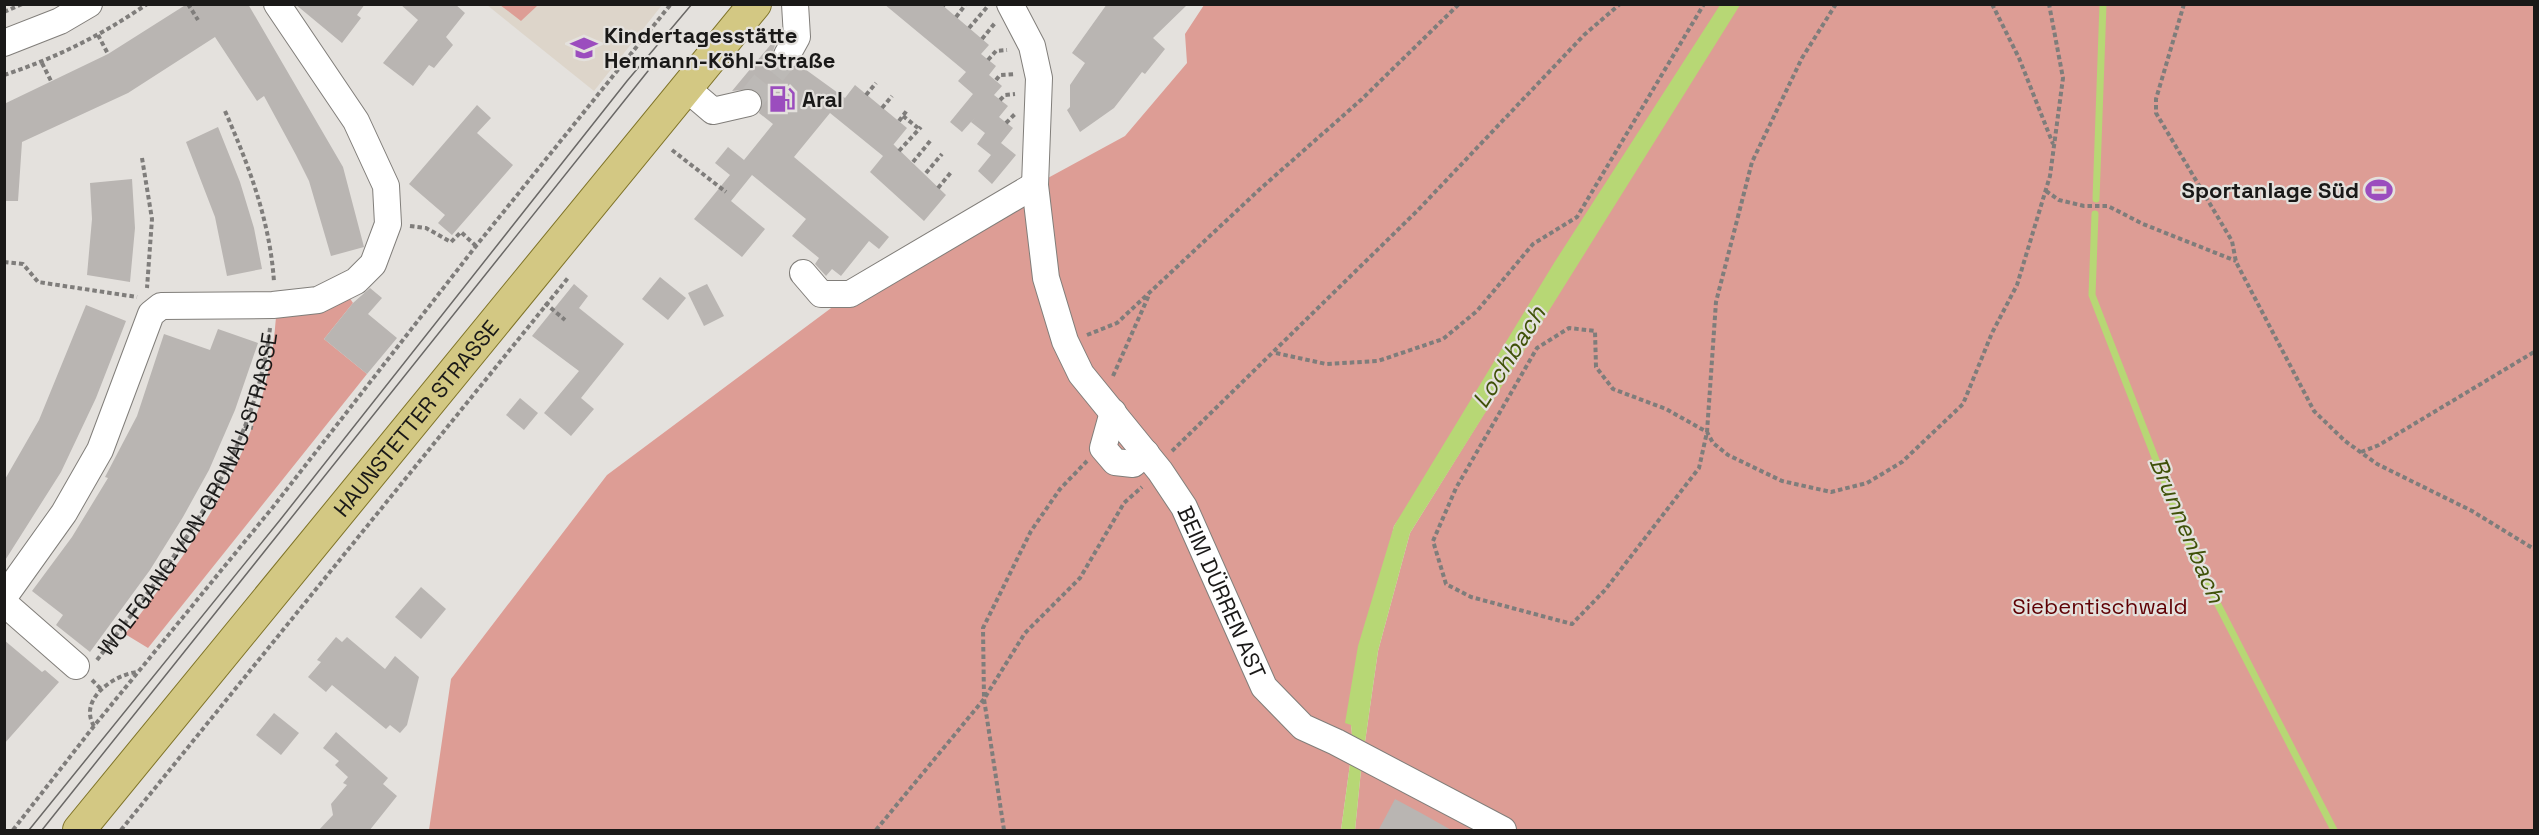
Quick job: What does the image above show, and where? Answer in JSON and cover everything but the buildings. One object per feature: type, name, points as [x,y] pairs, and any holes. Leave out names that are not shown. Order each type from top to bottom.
[{"type":"main road","name":"HAUNSTETTER STRASSE","points":[[79,831],[755,4]]},
{"type":"street","points":[[4,43],[60,21],[89,4]]},
{"type":"street","name":"WOLFGANG-VON-GRONAU-STRASSE","points":[[4,597],[64,513],[100,450],[151,315],[161,306],[273,305],[318,300],[356,281],[373,264],[388,224],[386,186],[356,121],[277,4]]},
{"type":"street","points":[[787,55],[797,37],[795,4]]},
{"type":"street","name":"BEIM DÜRREN AST","points":[[1010,4],[1032,46],[1039,78],[1035,185],[1046,278],[1065,341],[1081,374],[1153,461],[1184,507],[1264,687],[1303,727],[1336,742],[1503,831]]},
{"type":"street","points":[[686,88],[713,111],[748,104]]},
{"type":"street","points":[[803,273],[821,294],[850,294],[1035,185]]},
{"type":"street","points":[[1107,405],[1103,448],[1115,462],[1133,464],[1153,461]]},
{"type":"street","name":"WOLFGANG-VON-GRONAU-STRASSE","points":[[4,603],[85,666]]},
{"type":"path","points":[[4,12],[22,4]]},
{"type":"path","points":[[4,75],[42,63],[98,35],[147,4]]},
{"type":"path","points":[[188,4],[198,20]]},
{"type":"path","points":[[13,831],[94,726],[273,507],[476,246],[671,4]]},
{"type":"path","points":[[956,17],[966,4]]},
{"type":"path","points":[[969,28],[989,4]]},
{"type":"path","points":[[1065,341],[1117,324],[1260,189],[1362,99],[1460,4]]},
{"type":"path","points":[[1275,352],[1326,364],[1378,361],[1443,339],[1477,311],[1533,244],[1577,217],[1704,4]]},
{"type":"path","points":[[1836,4],[1802,58],[1752,162],[1716,302],[1707,432],[1700,468],[1605,590],[1572,624],[1471,597],[1446,584],[1433,541],[1456,488],[1537,348],[1569,328],[1595,331],[1596,367],[1613,389],[1666,409],[1707,432],[1713,442],[1728,455],[1782,482],[1831,492],[1867,483],[1902,462],[1963,404],[1992,333],[2017,285],[2046,191],[2062,78],[2049,4]]},
{"type":"path","points":[[1992,4],[2019,57],[2054,146]]},
{"type":"path","points":[[2184,4],[2156,99],[2156,113],[2232,241],[2236,262],[2314,411],[2376,464],[2472,511],[2535,549]]},
{"type":"path","points":[[876,831],[984,699],[1025,633],[1080,578],[1124,503],[1153,461],[1173,450],[1275,352],[1418,210],[1584,35],[1619,5]]},
{"type":"path","points":[[98,35],[108,54]]},
{"type":"path","points":[[42,63],[51,81]]},
{"type":"path","points":[[866,95],[876,83]]},
{"type":"path","points":[[882,108],[892,96]]},
{"type":"path","points":[[898,121],[908,109]]},
{"type":"path","name":"WOLFGANG-VON-GRONAU-STRASSE","points":[[85,666],[156,584],[211,501],[244,426],[261,376],[273,305],[272,245],[259,196],[225,111]]},
{"type":"path","points":[[899,151],[920,127],[903,116]]},
{"type":"path","points":[[913,162],[931,140]]},
{"type":"path","points":[[665,159],[679,141]]},
{"type":"path","points":[[672,150],[726,192]]},
{"type":"path","points":[[926,173],[942,154]]},
{"type":"path","points":[[4,262],[23,264],[38,282],[146,298],[152,219],[142,158]]},
{"type":"path","points":[[938,188],[952,171]]},
{"type":"path","points":[[2046,191],[2059,200],[2084,206],[2108,206],[2144,224],[2236,262]]},
{"type":"path","points":[[388,224],[426,228],[451,242],[461,232],[476,246]]},
{"type":"path","name":"HAUNSTETTER STRASSE","points":[[121,831],[574,271]]},
{"type":"path","points":[[1107,405],[1150,294]]},
{"type":"path","points":[[2360,452],[2379,445],[2535,352]]},
{"type":"path","points":[[244,426],[253,428]]},
{"type":"path","points":[[1004,831],[984,699],[983,628],[1031,531],[1060,489],[1103,448]]},
{"type":"path","points":[[94,726],[88,717],[88,707],[117,677],[137,672]]},
{"type":"shaded area","name":"Kindertagesstätte Hermann-Köhl-Straße","points":[[487,5],[662,5],[594,91]]},
{"type":"green space","points":[[500,5],[536,5],[537,6],[521,21]]},
{"type":"green space","name":"Siebentischwald","points":[[1204,5],[2534,5],[2534,830],[1355,830],[1361,770],[1350,764],[1341,830],[429,830],[451,679],[607,475],[850,294],[1035,185],[1125,136],[1187,63],[1185,34]],"holes":[[[1582,256],[1410,533],[1378,651],[1365,742],[1352,735],[1351,724],[1394,526]]]},
{"type":"green space","points":[[349,297],[353,303],[324,339],[367,374],[148,648],[125,634],[153,598],[203,525],[244,448],[259,406],[270,363],[276,317]]},
{"type":"water","name":"Lochbach","points":[[1720,5],[1740,5],[1410,533],[1378,651],[1365,742],[1352,735],[1351,725],[1345,723],[1358,646],[1394,526],[1554,263]]},
{"type":"water","points":[[1350,764],[1361,770],[1355,830],[1341,830]]},
{"type":"waterway","name":"Brunnenbach","points":[[2096,199],[2103,4]]},
{"type":"waterway","name":"Brunnenbach","points":[[2095,214],[2092,295],[2194,558],[2334,830]]},
{"type":"tunnel","points":[[748,103],[787,55]]},
{"type":"tram line","points":[[29,830],[280,520],[627,81],[692,4]]},
{"type":"tram line","points":[[42,830],[648,71]]},
{"type":"place","name":"Kindertagesstätte Hermann-Köhl-Straße","points":[[584,48]]},
{"type":"place","name":"Aral","points":[[782,99]]},
{"type":"place","name":"Sportanlage Süd","points":[[2379,190]]}]
